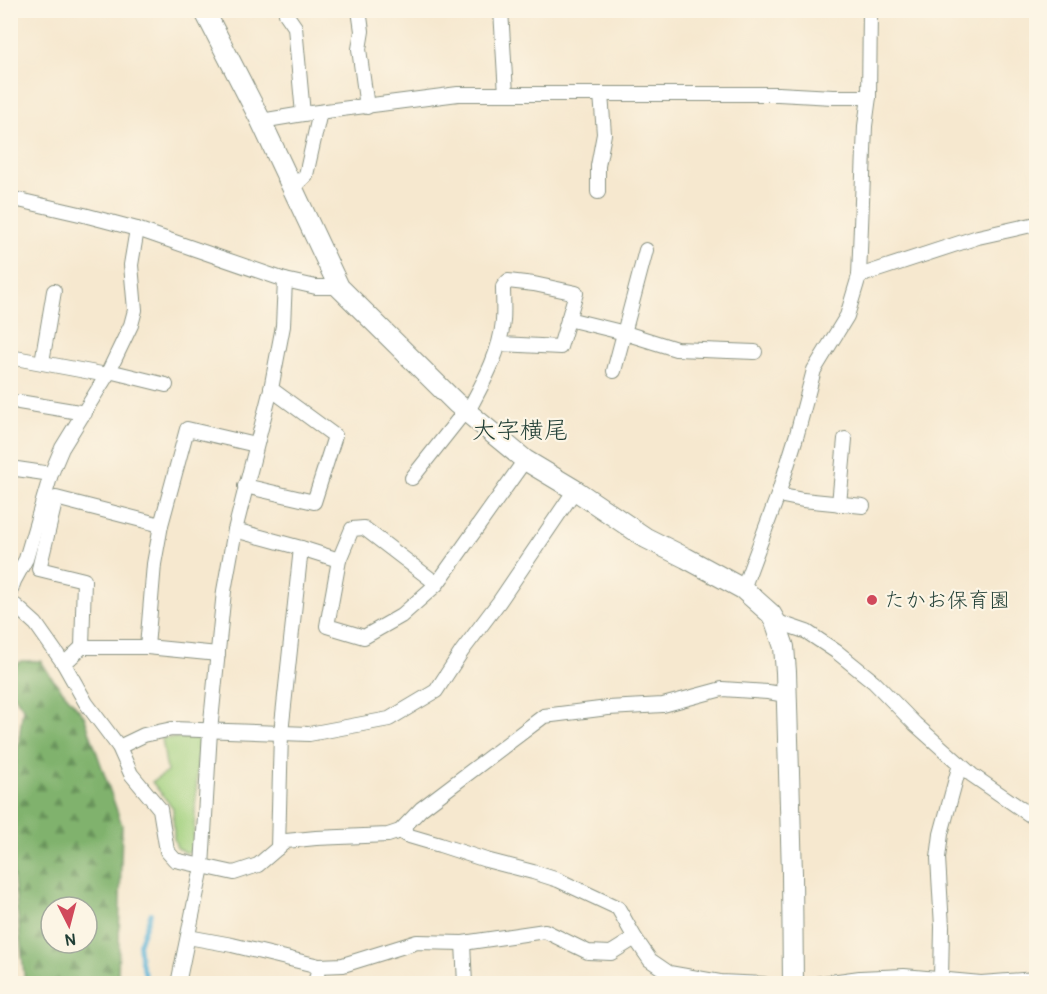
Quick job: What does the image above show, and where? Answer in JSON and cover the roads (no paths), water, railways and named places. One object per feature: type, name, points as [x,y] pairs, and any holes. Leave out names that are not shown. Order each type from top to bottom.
[{"type":"street","points":[[204,10],[261,121],[339,287],[466,412],[525,460],[575,490],[646,538],[743,589],[776,621],[784,647],[786,672],[793,984]]},
{"type":"street","points":[[286,10],[286,14],[295,27],[303,114]]},
{"type":"street","points":[[359,10],[362,31],[359,49],[367,106]]},
{"type":"street","points":[[501,10],[506,94]]},
{"type":"street","points":[[743,589],[778,495],[814,370],[847,316],[860,276],[864,126],[869,97],[870,10]]},
{"type":"street","points":[[261,121],[458,94],[767,94],[869,97]]},
{"type":"street","points":[[598,192],[598,166],[604,134],[600,94]]},
{"type":"street","points":[[292,188],[306,175],[320,112]]},
{"type":"street","points":[[10,198],[84,214],[137,229],[285,280],[316,288],[339,287]]},
{"type":"street","points":[[860,276],[978,237],[1036,224]]},
{"type":"street","points":[[10,592],[26,559],[51,474],[62,448],[108,373],[131,326],[135,310],[131,265],[137,229]]},
{"type":"street","points":[[614,371],[646,250]]},
{"type":"street","points":[[178,984],[202,867],[210,731],[224,591],[245,486],[271,388],[283,326],[285,280]]},
{"type":"street","points":[[412,478],[466,412],[491,367],[499,344],[503,321],[503,288],[508,281],[576,293],[560,347],[499,344]]},
{"type":"street","points":[[42,362],[54,291]]},
{"type":"street","points":[[568,319],[676,349],[755,352]]},
{"type":"street","points":[[10,357],[166,385]]},
{"type":"street","points":[[245,486],[314,502],[335,436],[271,388]]},
{"type":"street","points":[[19,402],[85,413]]},
{"type":"street","points":[[147,647],[154,564],[161,525],[187,429],[256,445]]},
{"type":"street","points":[[839,504],[845,439]]},
{"type":"street","points":[[437,584],[364,528],[352,529],[339,560],[327,626],[364,637],[401,615],[437,584],[525,460]]},
{"type":"street","points":[[10,468],[51,474]]},
{"type":"street","points":[[119,747],[144,735],[172,729],[309,735],[389,719],[436,691],[575,490]]},
{"type":"street","points":[[778,495],[863,506]]},
{"type":"street","points":[[82,647],[84,580],[39,569],[56,498],[161,525]]},
{"type":"street","points":[[235,530],[339,560]]},
{"type":"street","points":[[278,848],[281,733],[301,548]]},
{"type":"street","points":[[10,605],[16,606],[36,624],[64,664],[86,703],[119,747],[131,774],[160,810],[167,851],[175,861],[234,873],[258,865],[286,841],[388,835],[400,831],[421,809],[544,716],[609,708],[663,705],[722,689],[786,695]]},
{"type":"street","points":[[776,621],[807,632],[837,652],[874,682],[915,724],[972,775],[1036,819]]},
{"type":"street","points":[[64,664],[82,647],[147,647],[218,654]]},
{"type":"street","points":[[941,979],[942,927],[938,858],[941,834],[960,764]]},
{"type":"street","points":[[400,831],[406,835],[486,860],[558,880],[618,908],[650,960],[669,973],[720,983],[764,984]]},
{"type":"street","points":[[188,937],[319,966],[342,965],[417,942],[463,943],[545,931],[588,952],[611,954],[635,938]]},
{"type":"street","points":[[463,943],[465,984]]},
{"type":"street","points":[[315,984],[319,966]]},
{"type":"street","points":[[816,984],[860,978],[904,976],[981,983],[1036,979]]},
{"type":"waterway","points":[[148,984],[141,962],[139,944],[151,913]]},
{"type":"place","name":"たかお保育園","points":[[872,600]]},
{"type":"district","name":"大字横尾","points":[[520,430]]}]
